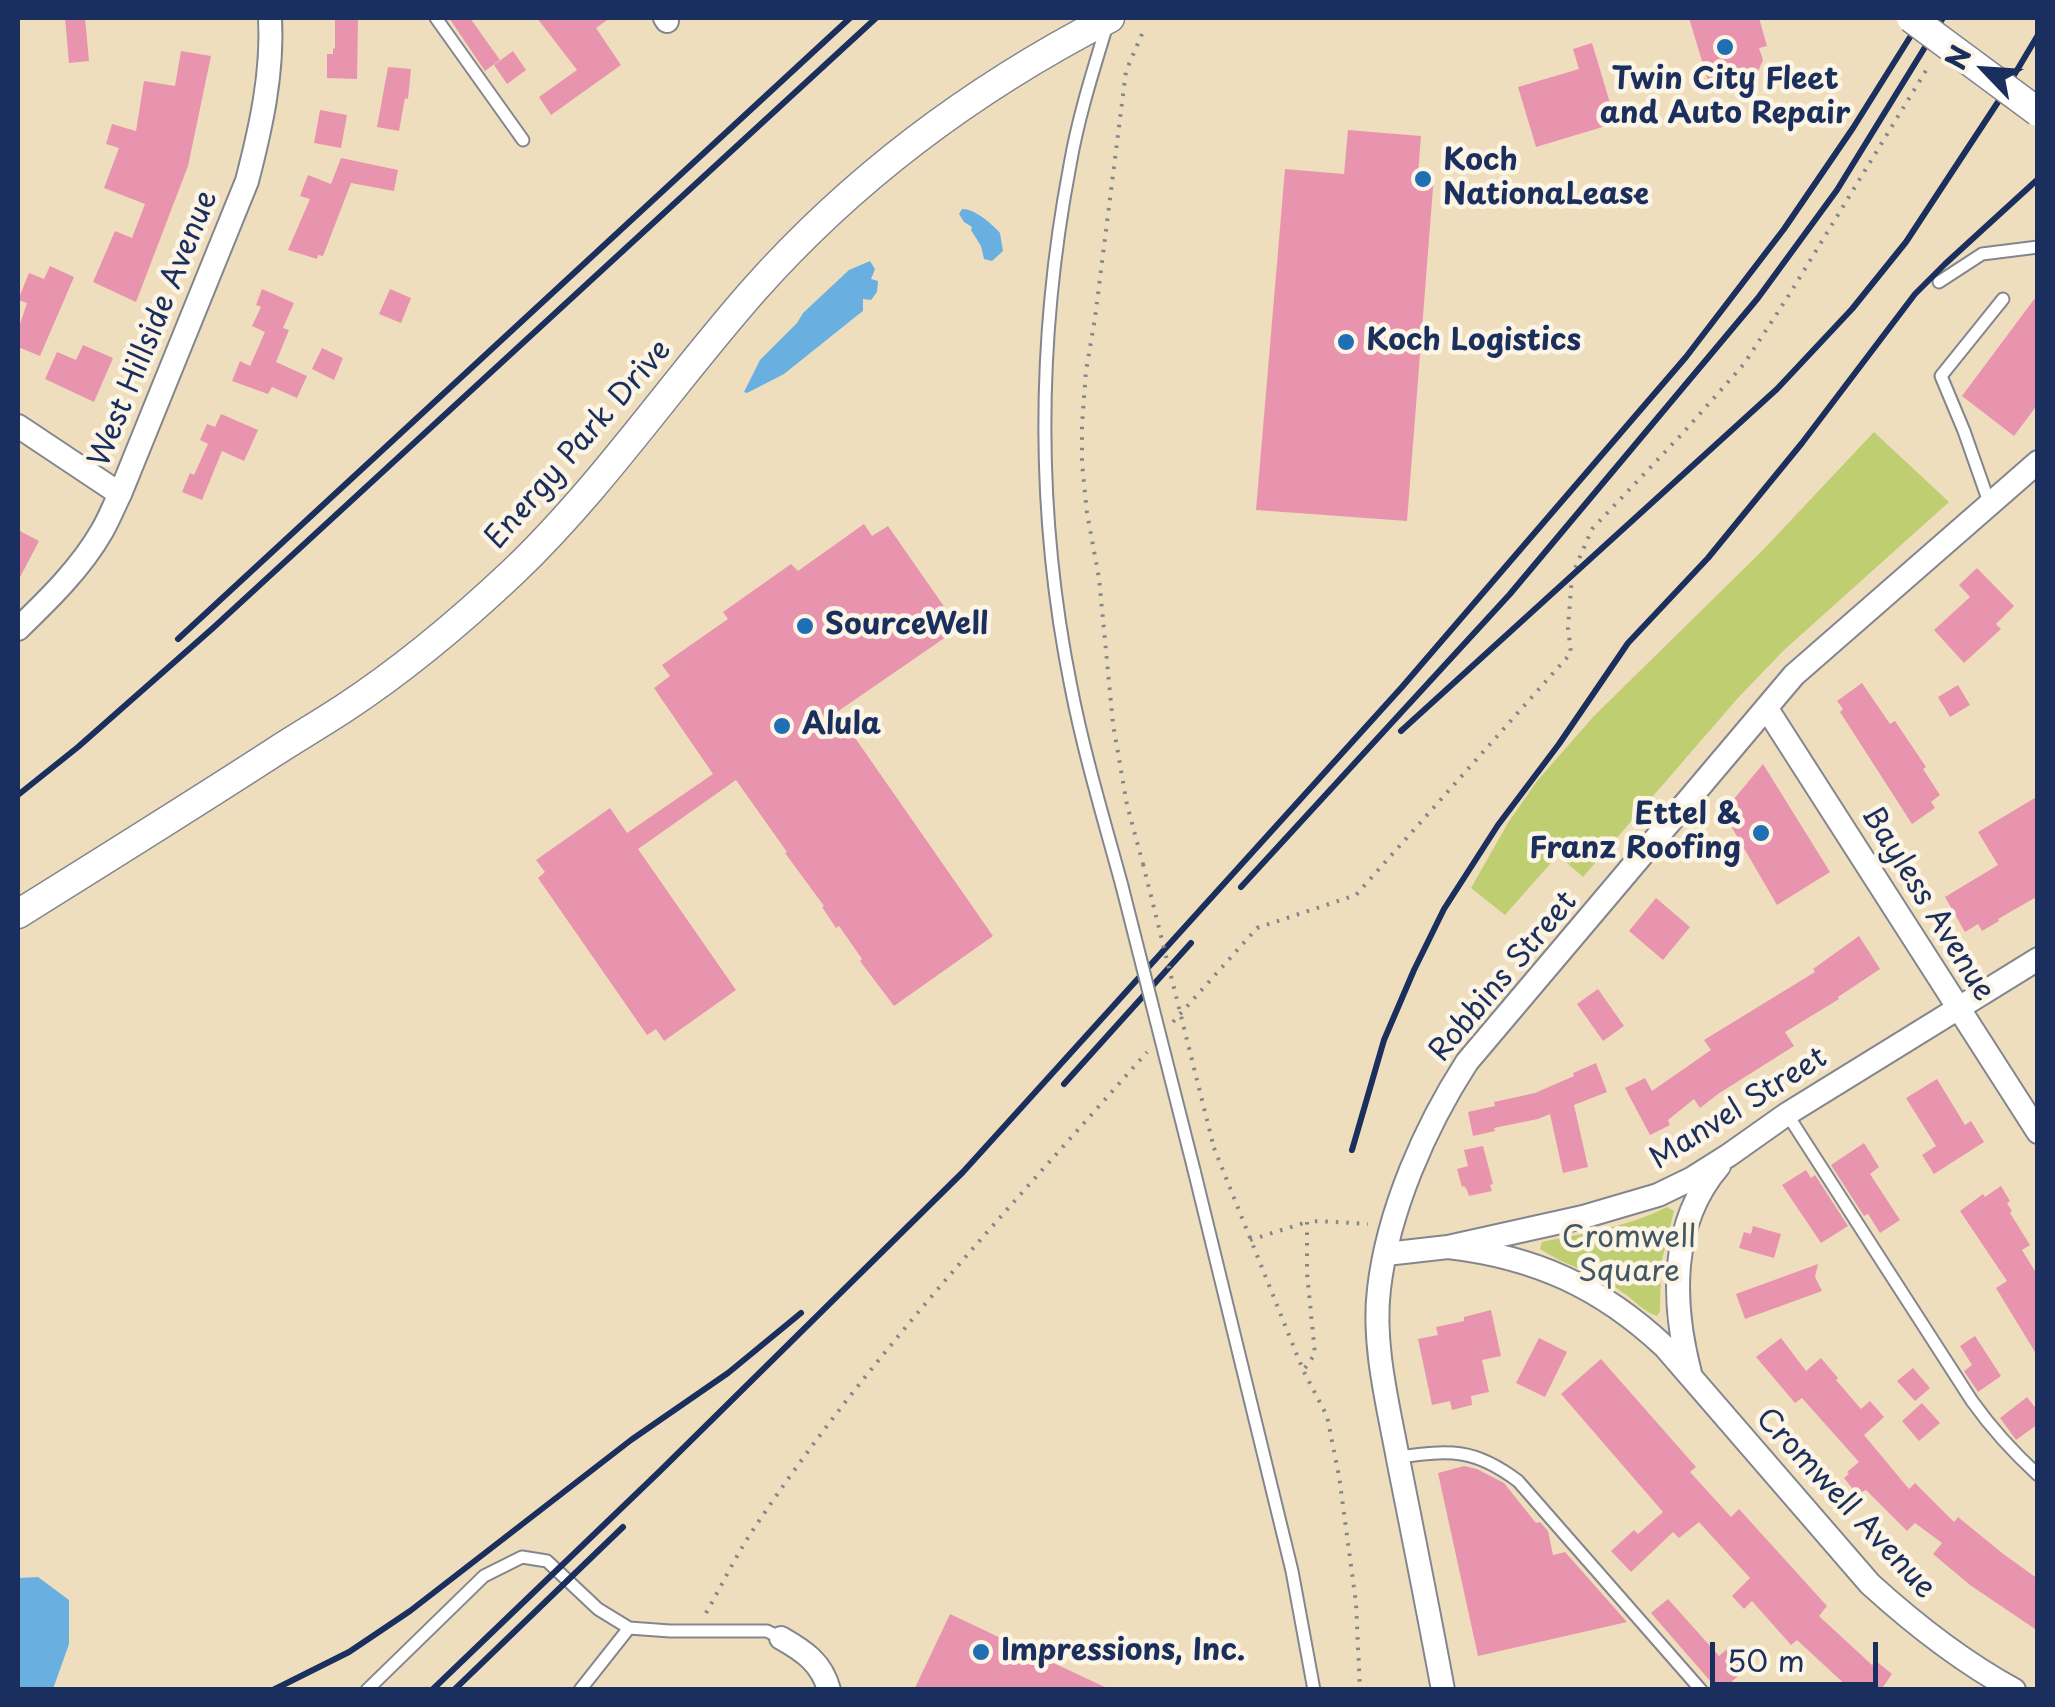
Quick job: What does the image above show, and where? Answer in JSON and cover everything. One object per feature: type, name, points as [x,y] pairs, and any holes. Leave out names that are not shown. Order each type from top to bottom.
[{"type":"street","name":"West Hillside Avenue","points":[[18,629],[46,603],[84,556],[120,494],[247,181],[268,82],[270,18]]},
{"type":"street","name":"Energy Park Drive","points":[[18,914],[344,709],[452,627],[572,510],[753,291],[861,184],[981,92],[1109,18]]},
{"type":"street","points":[[1912,18],[2038,112]]},
{"type":"street","points":[[18,426],[120,494]]},
{"type":"street","name":"Robbins Street","points":[[1444,1690],[1378,1332],[1378,1290],[1386,1254],[1422,1143],[1467,1062],[1794,675],[2038,462]]},
{"type":"street","name":"Bayless Avenue","points":[[1766,708],[2038,1132]]},
{"type":"street","name":"Manvel Street","points":[[1386,1254],[1448,1247],[1621,1208],[1658,1195],[1692,1178],[1787,1114],[2038,959]]},
{"type":"street","name":"Cromwell Avenue","points":[[1692,1382],[1682,1342],[1678,1270],[1694,1207],[1709,1178],[1729,1155]]},
{"type":"street","name":"Cromwell Avenue","points":[[1448,1247],[1510,1257],[1549,1271],[1590,1290],[1634,1318],[1664,1347],[1870,1584],[1952,1652],[2014,1690]]},
{"type":"street","points":[[781,1638],[819,1666],[829,1690]]},
{"type":"lane","points":[[436,18],[523,140]]},
{"type":"lane","points":[[1109,18],[1070,162],[1048,331],[1044,452],[1052,570],[1071,688],[1292,1571],[1314,1690]]},
{"type":"lane","points":[[1940,282],[1982,254],[2038,247]]},
{"type":"lane","points":[[1990,505],[1941,376],[2003,299]]},
{"type":"lane","points":[[1787,1114],[1972,1401],[1991,1428],[2038,1474]]},
{"type":"lane","points":[[1398,1457],[1448,1452],[1488,1460],[1518,1481],[1700,1690]]},
{"type":"lane","points":[[367,1690],[484,1576],[522,1557],[547,1561],[598,1609],[629,1628],[767,1632],[781,1638]]},
{"type":"lane","points":[[580,1690],[629,1628]]},
{"type":"path","points":[[1142,34],[1126,71],[1082,425],[1087,513],[1099,578],[1113,724],[1128,805],[1214,1148],[1303,1370],[1327,1416],[1356,1604],[1360,1690]]},
{"type":"path","points":[[1165,1031],[1257,928],[1356,894],[1571,653],[1568,628],[1572,574],[1592,529],[1744,364],[1938,51]]},
{"type":"path","points":[[697,1631],[749,1536],[844,1404],[944,1283],[1152,1046]]},
{"type":"path","points":[[1250,1240],[1308,1222],[1393,1226]]},
{"type":"path","points":[[1303,1370],[1314,1354],[1307,1273],[1308,1222]]},
{"type":"green space","points":[[1874,432],[1949,502],[1783,651],[1583,877],[1558,855],[1505,915],[1471,888],[1537,781],[1594,716],[1762,551]]},
{"type":"green space","name":"Cromwell Square","points":[[1667,1207],[1674,1211],[1661,1264],[1657,1316],[1604,1281],[1540,1249],[1542,1242],[1621,1224]]},
{"type":"water","points":[[962,209],[977,214],[1000,233],[1003,251],[992,261],[984,259],[972,227],[959,214]]},
{"type":"water","points":[[870,261],[875,269],[871,279],[878,281],[877,292],[871,300],[863,299],[863,311],[784,374],[744,392],[760,360],[803,313],[849,270]]},
{"type":"water","points":[[38,1577],[69,1600],[69,1644],[53,1689],[18,1689],[18,1578]]},
{"type":"building","points":[[65,18],[85,18],[89,61],[69,63]]},
{"type":"building","points":[[335,18],[358,18],[357,79],[327,78],[327,54],[333,54],[335,49]]},
{"type":"building","points":[[449,18],[470,18],[500,60],[485,71]]},
{"type":"building","points":[[537,18],[610,18],[596,28],[621,65],[551,115],[539,97],[577,70]]},
{"type":"building","points":[[1689,18],[1759,18],[1767,46],[1759,48],[1763,60],[1756,76],[1717,86],[1708,81]]},
{"type":"building","points":[[1592,43],[1616,123],[1536,147],[1518,87],[1579,69],[1573,49]]},
{"type":"building","points":[[181,51],[211,56],[188,166],[136,302],[93,282],[115,231],[132,238],[145,204],[104,188],[119,148],[106,144],[112,124],[136,131],[144,81],[175,86]]},
{"type":"building","points":[[513,51],[526,70],[507,84],[494,65]]},
{"type":"building","points":[[388,67],[411,69],[399,131],[377,127]]},
{"type":"building","points":[[320,110],[347,115],[341,148],[314,143]]},
{"type":"building","name":"Koch Logistics","points":[[1348,130],[1421,136],[1418,174],[1434,175],[1407,521],[1256,510],[1285,169],[1344,174]]},
{"type":"building","points":[[341,158],[398,170],[394,191],[351,183],[323,256],[318,255],[317,259],[288,250],[310,199],[300,196],[308,175],[331,184]]},
{"type":"building","points":[[50,266],[74,277],[40,356],[18,347],[18,330],[27,303],[18,300],[29,273],[44,279]]},
{"type":"building","points":[[262,289],[294,303],[283,328],[289,330],[276,362],[307,376],[297,398],[272,387],[268,394],[232,381],[240,361],[250,366],[265,332],[252,326],[261,307],[256,305]]},
{"type":"building","points":[[390,289],[411,298],[401,323],[379,314]]},
{"type":"building","points":[[2038,294],[2038,404],[2014,436],[1962,396]]},
{"type":"building","points":[[83,345],[113,358],[94,402],[45,379],[57,352],[76,360]]},
{"type":"building","points":[[322,348],[343,358],[334,380],[312,369]]},
{"type":"building","points":[[221,414],[258,430],[244,461],[222,451],[202,500],[182,492],[208,444],[200,440],[207,424],[215,427]]},
{"type":"building","points":[[864,524],[872,536],[888,526],[959,628],[837,712],[993,936],[894,1006],[736,780],[638,849],[736,990],[664,1041],[656,1029],[647,1035],[538,878],[545,872],[536,860],[610,808],[627,833],[713,774],[654,688],[670,676],[662,665],[728,619],[723,612],[791,564],[798,571]]},
{"type":"building","points":[[18,530],[39,541],[18,581]]},
{"type":"building","points":[[1977,568],[2014,606],[1996,624],[2001,629],[1964,663],[1934,630],[1970,597],[1959,585]]},
{"type":"building","points":[[1862,683],[1890,724],[1895,721],[1940,795],[1931,802],[1935,808],[1912,824],[1840,712],[1843,709],[1837,701]]},
{"type":"building","points":[[1958,685],[1970,705],[1950,717],[1938,697]]},
{"type":"building","points":[[1763,764],[1830,872],[1777,905],[1731,826],[1738,822],[1728,806]]},
{"type":"building","points":[[2038,796],[2038,896],[1982,931],[1978,924],[1965,932],[1945,897],[1998,865],[1978,832]]},
{"type":"building","points":[[1656,898],[1690,927],[1663,960],[1629,931]]},
{"type":"building","points":[[1859,936],[1880,969],[1785,1032],[1794,1046],[1700,1108],[1694,1099],[1668,1120],[1670,1125],[1650,1135],[1625,1088],[1645,1078],[1652,1091],[1711,1050],[1704,1040],[1815,972],[1813,969]]},
{"type":"building","points":[[1598,989],[1624,1026],[1603,1041],[1577,1004]]},
{"type":"building","points":[[1596,1063],[1607,1092],[1574,1105],[1588,1167],[1563,1173],[1550,1114],[1473,1136],[1468,1112],[1535,1093]]},
{"type":"building","points":[[1937,1079],[1965,1125],[1971,1121],[1984,1142],[1934,1174],[1922,1155],[1936,1146],[1906,1098]]},
{"type":"building","points":[[1864,1143],[1879,1167],[1870,1174],[1900,1220],[1880,1233],[1868,1214],[1864,1216],[1831,1165]]},
{"type":"building","points":[[1483,1146],[1492,1191],[1469,1196],[1457,1169],[1468,1166],[1464,1150]]},
{"type":"building","points":[[1806,1170],[1811,1178],[1815,1175],[1848,1226],[1821,1243],[1782,1185]]},
{"type":"building","points":[[2001,1186],[2010,1201],[2010,1213],[2030,1245],[2022,1250],[2038,1276],[2038,1357],[1996,1288],[2007,1281],[1960,1211]]},
{"type":"building","points":[[1753,1226],[1781,1234],[1774,1258],[1739,1248],[1744,1232],[1751,1234]]},
{"type":"building","points":[[1818,1264],[1815,1277],[1822,1291],[1745,1319],[1736,1294]]},
{"type":"building","points":[[1491,1310],[1501,1356],[1482,1360],[1489,1392],[1471,1396],[1472,1405],[1452,1410],[1450,1401],[1432,1405],[1418,1339],[1438,1335],[1436,1327]]},
{"type":"building","points":[[1975,1336],[2001,1376],[1978,1392],[1964,1371],[1972,1365],[1960,1346]]},
{"type":"building","points":[[1539,1338],[1567,1352],[1545,1397],[1516,1383]]},
{"type":"building","points":[[1781,1338],[1806,1371],[1821,1358],[1861,1409],[1870,1401],[1884,1417],[1864,1435],[1909,1489],[1915,1483],[1954,1522],[1958,1517],[2038,1579],[2038,1631],[1970,1585],[1933,1554],[1942,1543],[1915,1523],[1907,1531],[1866,1490],[1857,1494],[1844,1478],[1859,1462],[1802,1398],[1795,1403],[1756,1357]]},
{"type":"building","points":[[1601,1359],[1696,1467],[1690,1472],[1731,1517],[1739,1509],[1827,1606],[1819,1616],[1872,1665],[1876,1661],[1892,1674],[1881,1690],[1851,1690],[1797,1640],[1791,1645],[1752,1601],[1744,1609],[1732,1596],[1750,1578],[1699,1522],[1679,1538],[1673,1532],[1631,1572],[1611,1551],[1663,1512],[1561,1394]]},
{"type":"building","points":[[1913,1368],[1930,1388],[1915,1401],[1897,1381]]},
{"type":"building","points":[[2027,1397],[2038,1411],[2038,1424],[2016,1440],[2000,1418]]},
{"type":"building","points":[[1922,1403],[1940,1423],[1919,1441],[1902,1421]]},
{"type":"building","points":[[1464,1466],[1504,1483],[1536,1523],[1540,1522],[1548,1531],[1553,1555],[1565,1552],[1627,1622],[1478,1656],[1438,1473]]},
{"type":"building","points":[[1668,1599],[1719,1656],[1727,1649],[1745,1670],[1722,1690],[1651,1613]]},
{"type":"building","name":"Impressions, Inc.","points":[[950,1614],[1111,1690],[914,1690]]},
{"type":"railway","points":[[178,639],[850,18]]},
{"type":"railway","points":[[18,795],[213,628],[876,18]]},
{"type":"railway","points":[[432,1690],[963,1172],[1402,687],[1686,357],[1784,229],[1922,18]]},
{"type":"railway","points":[[1241,887],[1510,594],[1758,298],[1837,190],[1943,18]]},
{"type":"railway","points":[[1401,731],[1777,389],[1852,309],[1906,242],[2038,35]]},
{"type":"railway","points":[[1352,1150],[1384,1040],[1414,970],[1444,909],[1498,825],[1628,643],[1708,558],[1802,443],[1915,294],[2038,179]]},
{"type":"railway","points":[[1064,1084],[1191,943]]},
{"type":"railway","points":[[273,1690],[349,1652],[410,1611],[631,1440],[728,1373],[801,1313]]},
{"type":"railway","points":[[454,1690],[623,1527]]},
{"type":"place","name":"Twin City Fleet and Auto Repair","points":[[1725,47]]},
{"type":"place","name":"Koch NationaLease","points":[[1423,179]]},
{"type":"place","name":"Koch Logistics","points":[[1346,342]]},
{"type":"place","name":"SourceWell","points":[[805,626]]},
{"type":"place","name":"Alula","points":[[782,726]]},
{"type":"place","name":"Ettel & Franz Roofing","points":[[1761,833]]},
{"type":"place","name":"Impressions, Inc.","points":[[981,1652]]}]
